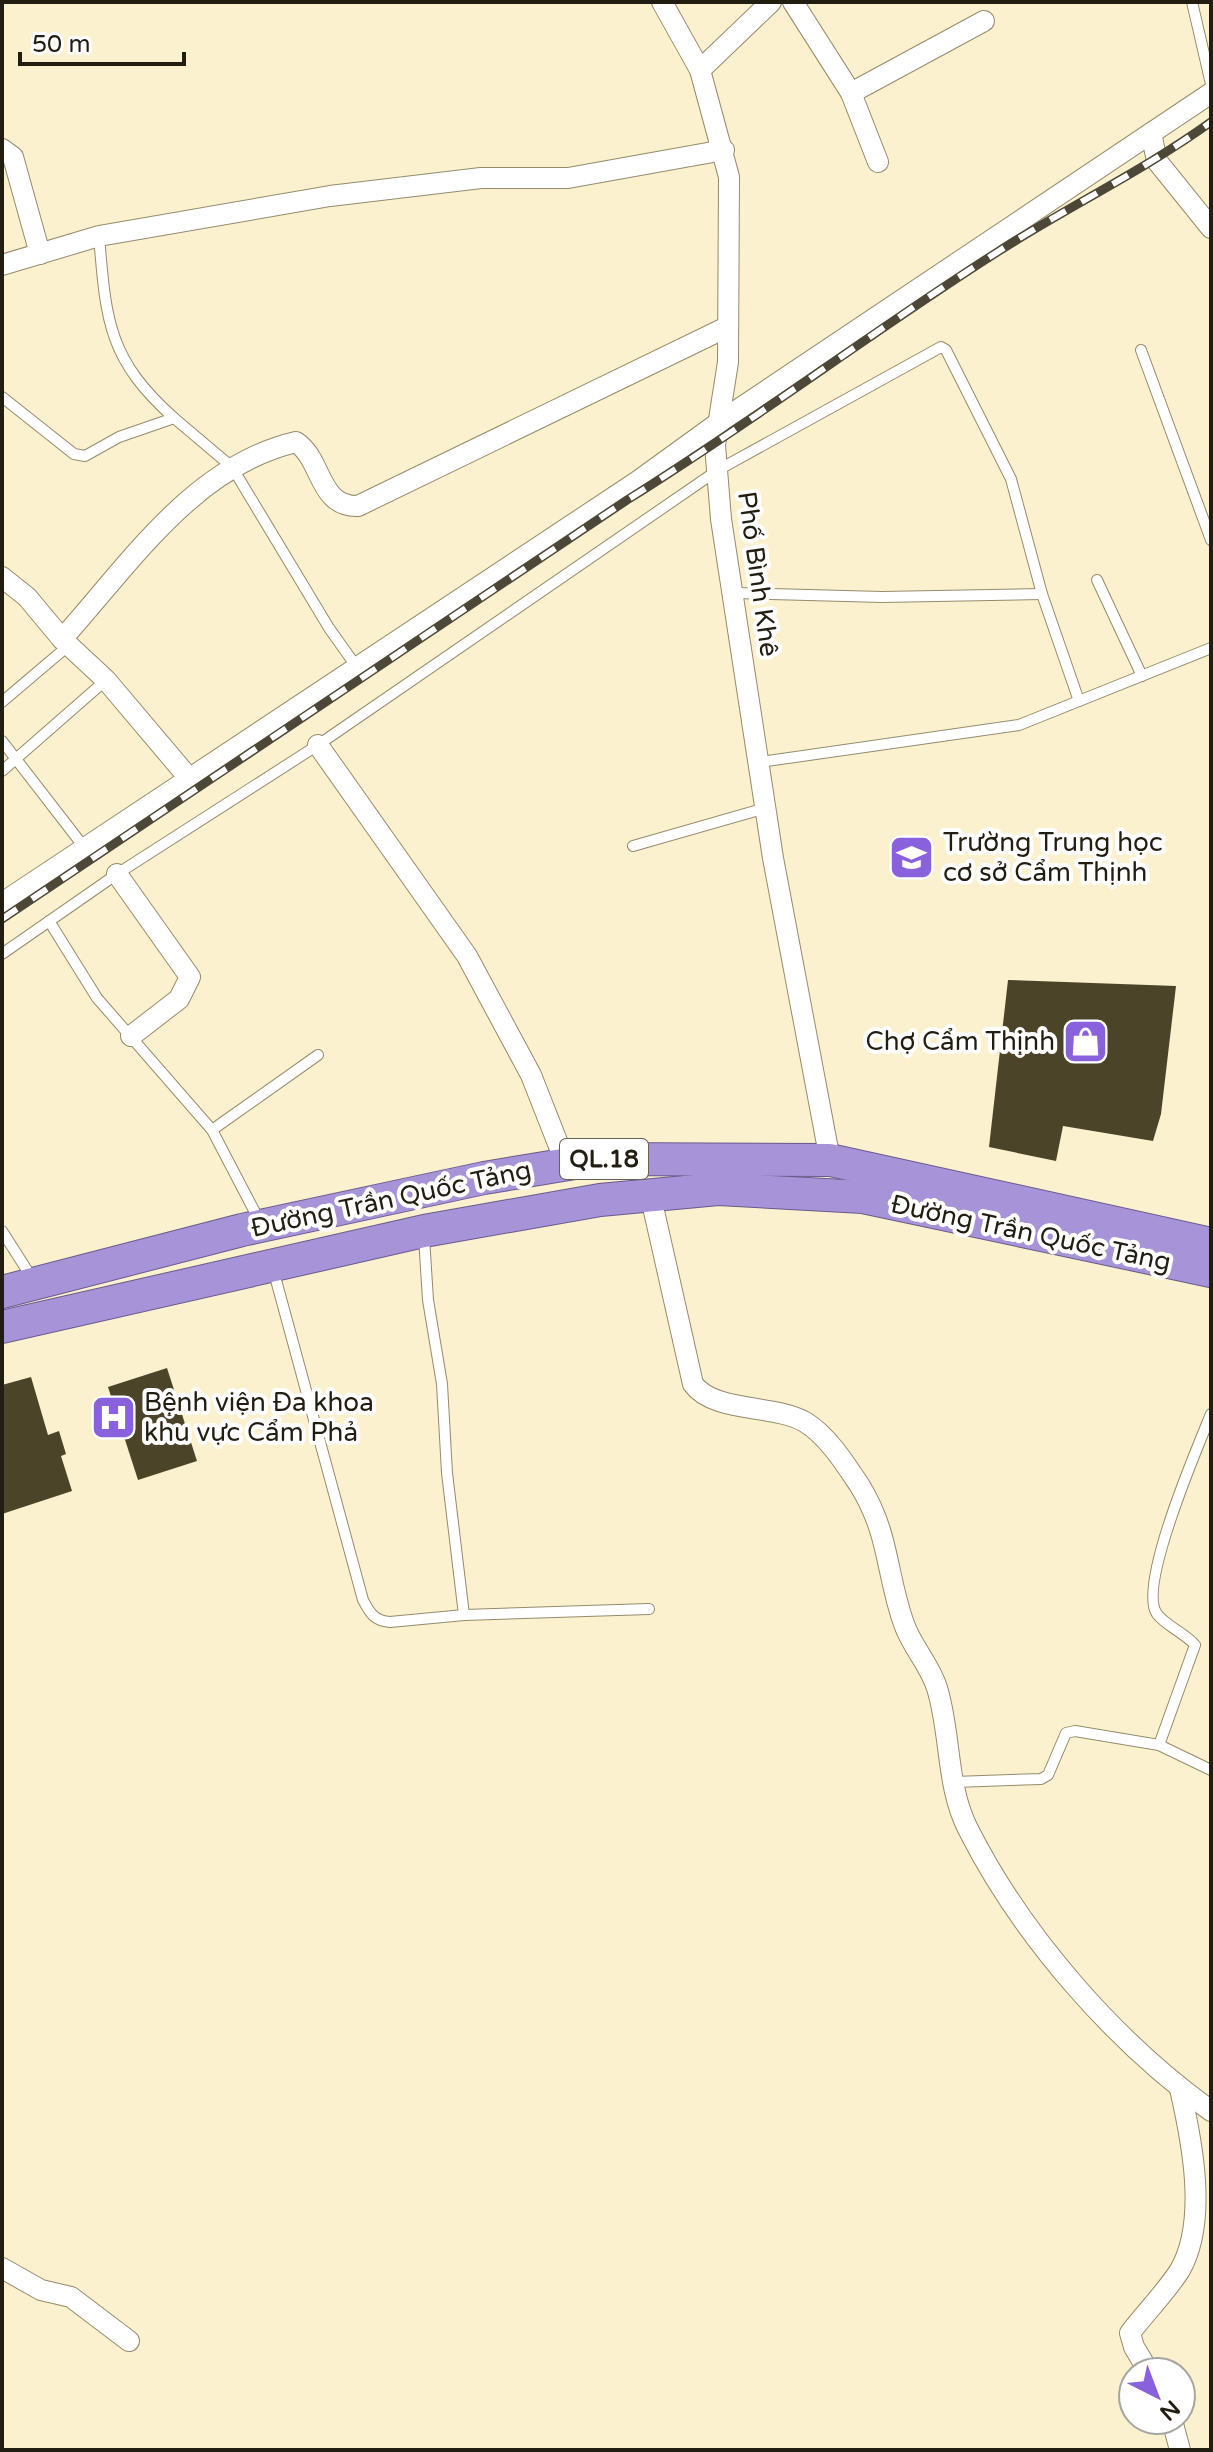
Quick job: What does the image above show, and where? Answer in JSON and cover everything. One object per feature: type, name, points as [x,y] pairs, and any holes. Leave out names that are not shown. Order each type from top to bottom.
[{"type":"highway","name":"Đường Trần Quốc Tảng","points":[[2,1292],[262,1226],[484,1178],[599,1159],[830,1160],[1080,1230],[1211,1271]]},
{"type":"highway","name":"Đường Trần Quốc Tảng","points":[[2,1327],[272,1263],[424,1231],[600,1200],[651,1198],[718,1189],[863,1197],[1080,1230],[1211,1244]]},
{"type":"highway","points":[[262,1226],[272,1263]]},
{"type":"street","name":"Phố Bình Khê","points":[[662,2],[700,70],[724,150],[729,201],[728,362],[715,445],[721,519],[766,808],[830,1160]]},
{"type":"street","points":[[700,70],[771,2]]},
{"type":"street","points":[[793,2],[851,93],[878,162]]},
{"type":"street","points":[[851,93],[984,21]]},
{"type":"street","points":[[2,903],[638,481],[718,423],[1211,93]]},
{"type":"street","points":[[1151,133],[1157,161],[1211,228]]},
{"type":"street","points":[[2,149],[13,157],[40,254]]},
{"type":"street","points":[[2,265],[99,236],[380,189],[481,178],[568,178],[724,150]]},
{"type":"street","points":[[65,642],[191,495],[232,467],[296,442],[333,499],[344,506],[358,506],[727,327]]},
{"type":"street","points":[[2,577],[35,604],[65,642],[106,680],[188,777]]},
{"type":"street","points":[[318,745],[467,956],[531,1075],[566,1164]]},
{"type":"street","points":[[117,874],[190,977],[179,999],[131,1036]]},
{"type":"street","points":[[651,1198],[693,1384],[706,1397],[806,1423],[848,1468],[884,1533],[903,1621],[938,1689],[954,1782],[968,1829],[1003,1888],[1072,1985],[1180,2089],[1211,2111]]},
{"type":"street","points":[[1141,2356],[1130,2333],[1180,2269],[1196,2227],[1191,2135],[1180,2089]]},
{"type":"street","points":[[2,2268],[41,2290],[71,2297],[129,2341]]},
{"type":"lane","points":[[1192,2],[1211,84]]},
{"type":"lane","points":[[99,236],[113,340],[135,380],[232,467],[329,628],[356,666]]},
{"type":"lane","points":[[2,954],[117,874],[318,745],[718,470],[944,348],[1011,479],[1042,594],[1079,701]]},
{"type":"lane","points":[[1141,350],[1211,540]]},
{"type":"lane","points":[[2,397],[74,454],[85,456],[119,437],[174,418]]},
{"type":"lane","points":[[1097,580],[1142,676]]},
{"type":"lane","points":[[733,593],[882,597],[1042,594]]},
{"type":"lane","points":[[2,702],[65,642]]},
{"type":"lane","points":[[760,762],[1019,725],[1211,648]]},
{"type":"lane","points":[[2,771],[106,680]]},
{"type":"lane","points":[[2,741],[84,847]]},
{"type":"lane","points":[[633,846],[766,808]]},
{"type":"lane","points":[[49,921],[97,998],[212,1130],[262,1226]]},
{"type":"lane","points":[[212,1130],[318,1055]]},
{"type":"lane","points":[[2,1231],[35,1283]]},
{"type":"lane","points":[[424,1231],[464,1615]]},
{"type":"lane","points":[[272,1263],[314,1429],[363,1600],[371,1614],[380,1621],[390,1622],[464,1615],[649,1609]]},
{"type":"lane","points":[[1159,1745],[1195,1645],[1156,1613],[1152,1596],[1174,1502],[1211,1414]]},
{"type":"lane","points":[[954,1782],[1041,1779],[1048,1775],[1066,1733],[1075,1731],[1159,1745],[1211,1770]]},
{"type":"building","name":"Chợ Cẩm Thịnh","points":[[1008,980],[1176,986],[1161,1114],[1153,1141],[1063,1126],[1056,1161],[989,1147]]},
{"type":"building","points":[[167,1368],[197,1461],[138,1480],[108,1387]]},
{"type":"building","points":[[31,1377],[48,1435],[59,1431],[66,1454],[61,1456],[72,1491],[2,1514],[2,1385]]},
{"type":"railway","points":[[2,919],[952,281],[1211,122]]},
{"type":"place","name":"Trường Trung học cơ sở Cẩm Thịnh","points":[[912,857]]},
{"type":"place","name":"Chợ Cẩm Thịnh","points":[[1086,1041]]},
{"type":"place","name":"Bệnh viện Đa khoa khu vực Cẩm Phả","points":[[113,1417]]}]
